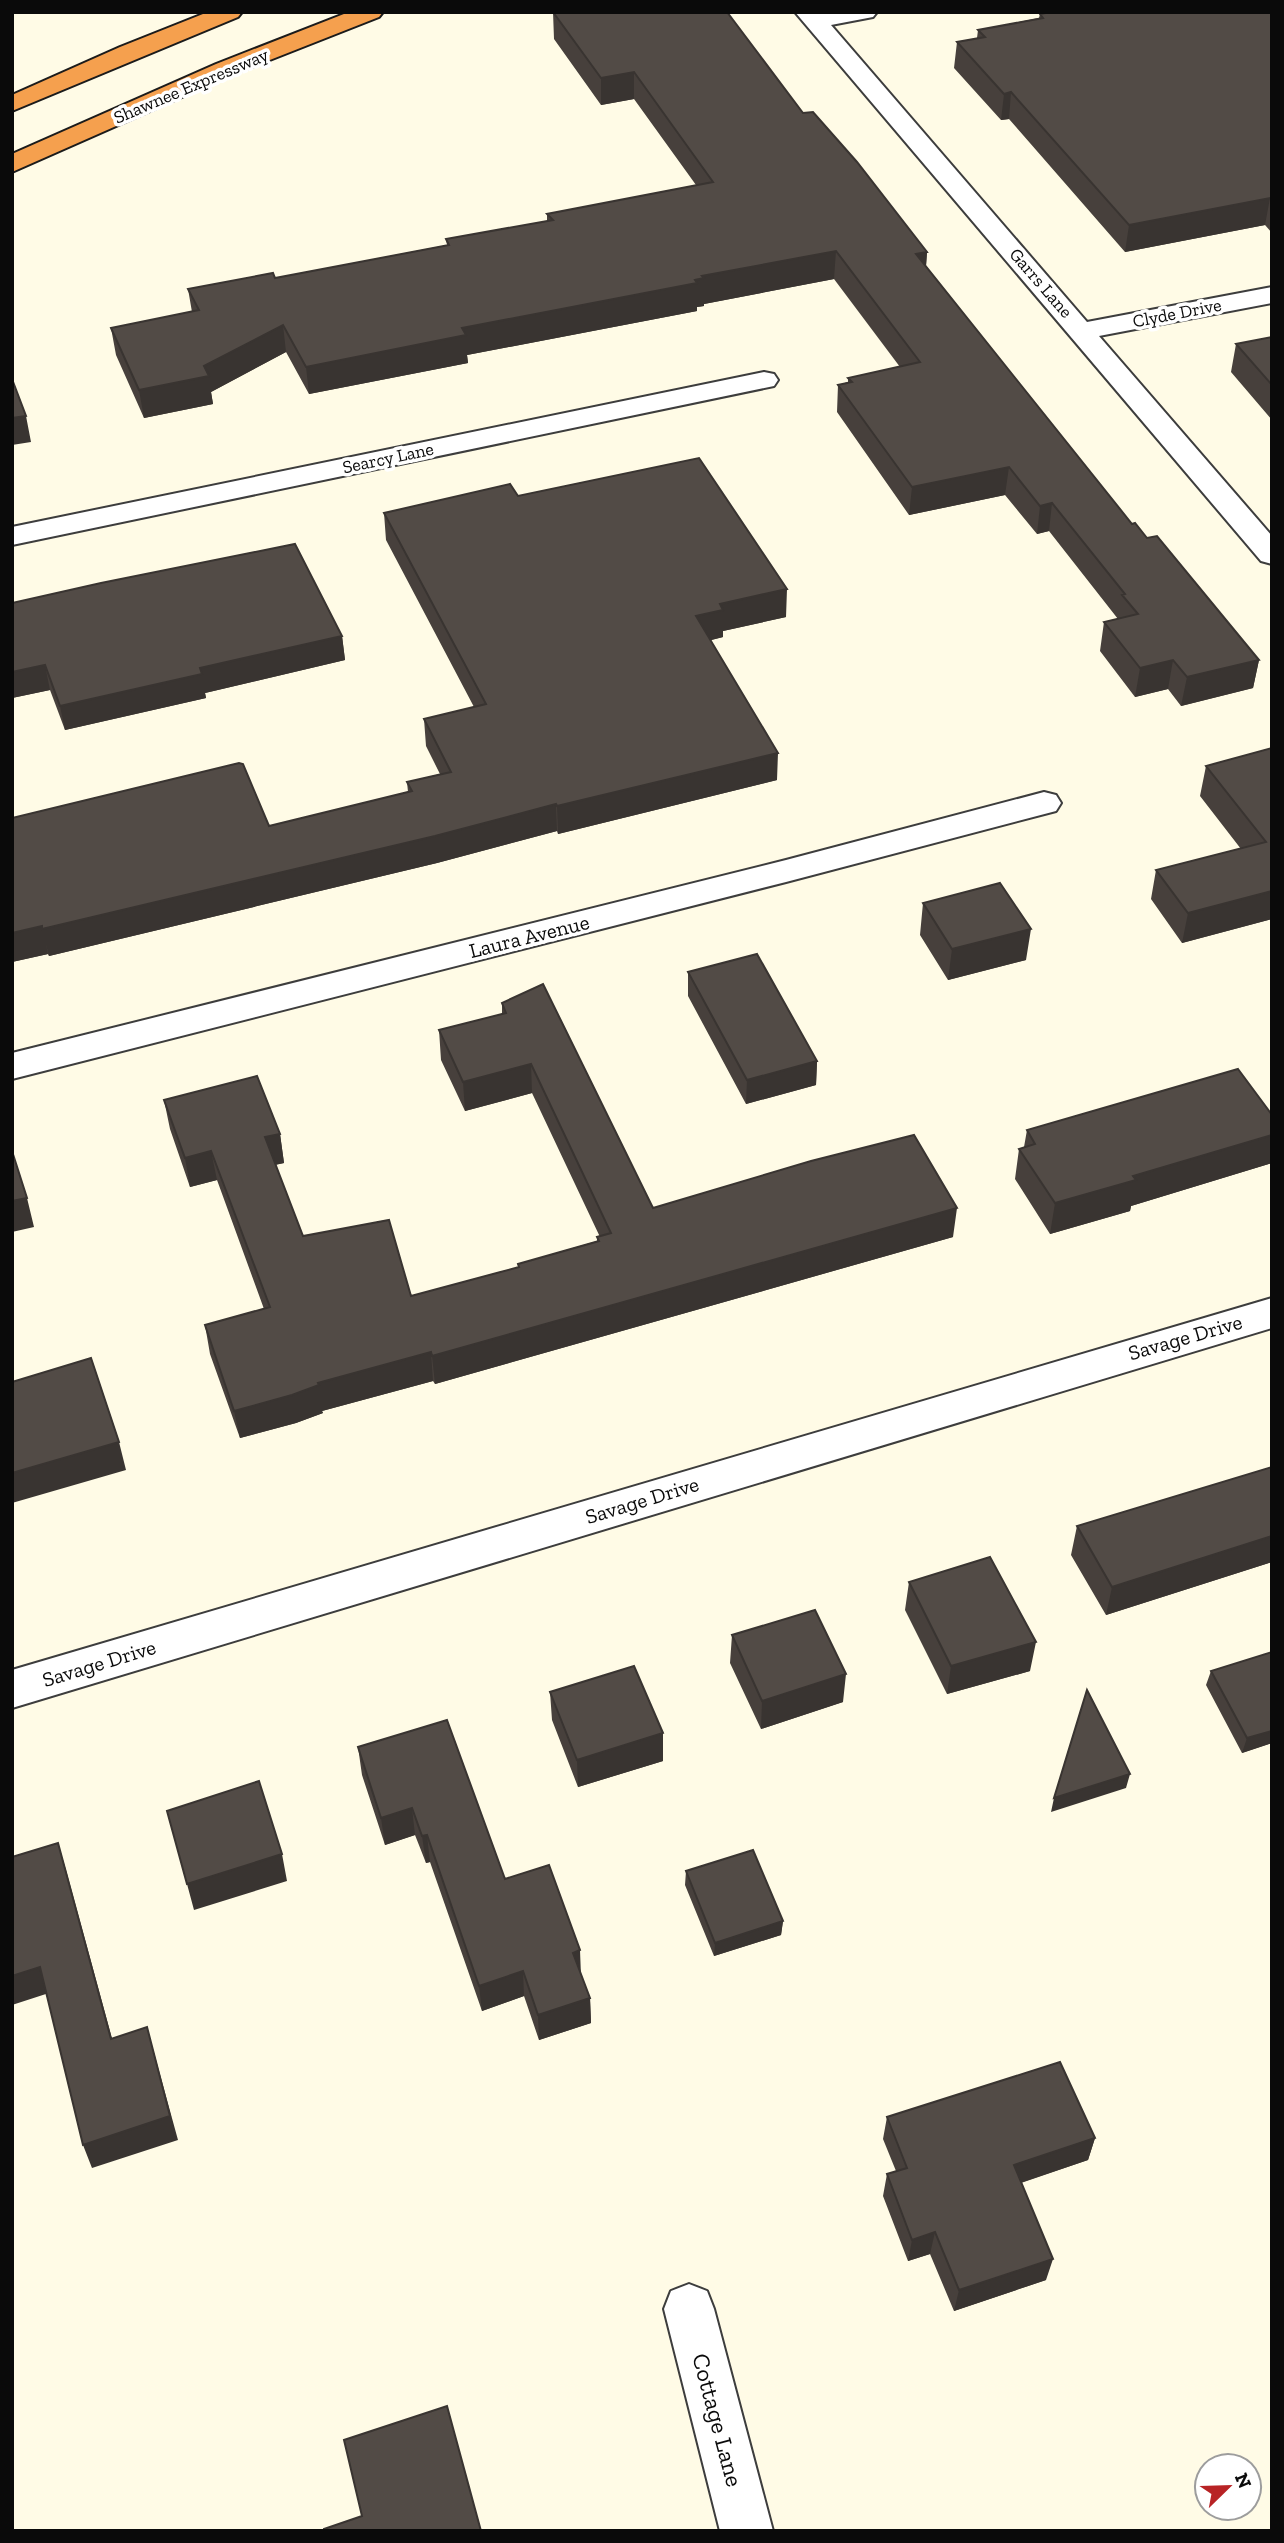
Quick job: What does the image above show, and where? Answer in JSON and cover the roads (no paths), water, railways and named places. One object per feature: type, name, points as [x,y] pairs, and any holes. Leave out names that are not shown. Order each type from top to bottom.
[{"type":"highway","points":[[12,104],[129,52],[230,12]]},
{"type":"highway","name":"Shawnee Expressway","points":[[12,164],[225,69],[371,12]]},
{"type":"street","points":[[811,16],[865,12]]},
{"type":"street","name":"Garrs Lane","points":[[811,16],[1272,555]]},
{"type":"street","name":"Clyde Drive","points":[[1083,331],[1272,295]]},
{"type":"street","name":"Searcy Lane","points":[[12,536],[764,380]]},
{"type":"street","name":"Laura Avenue","points":[[12,1066],[786,871],[1044,803]]},
{"type":"street","name":"Savage Drive","points":[[12,1689],[1272,1313]]},
{"type":"street","name":"Cottage Lane","points":[[689,2309],[747,2531]]}]
